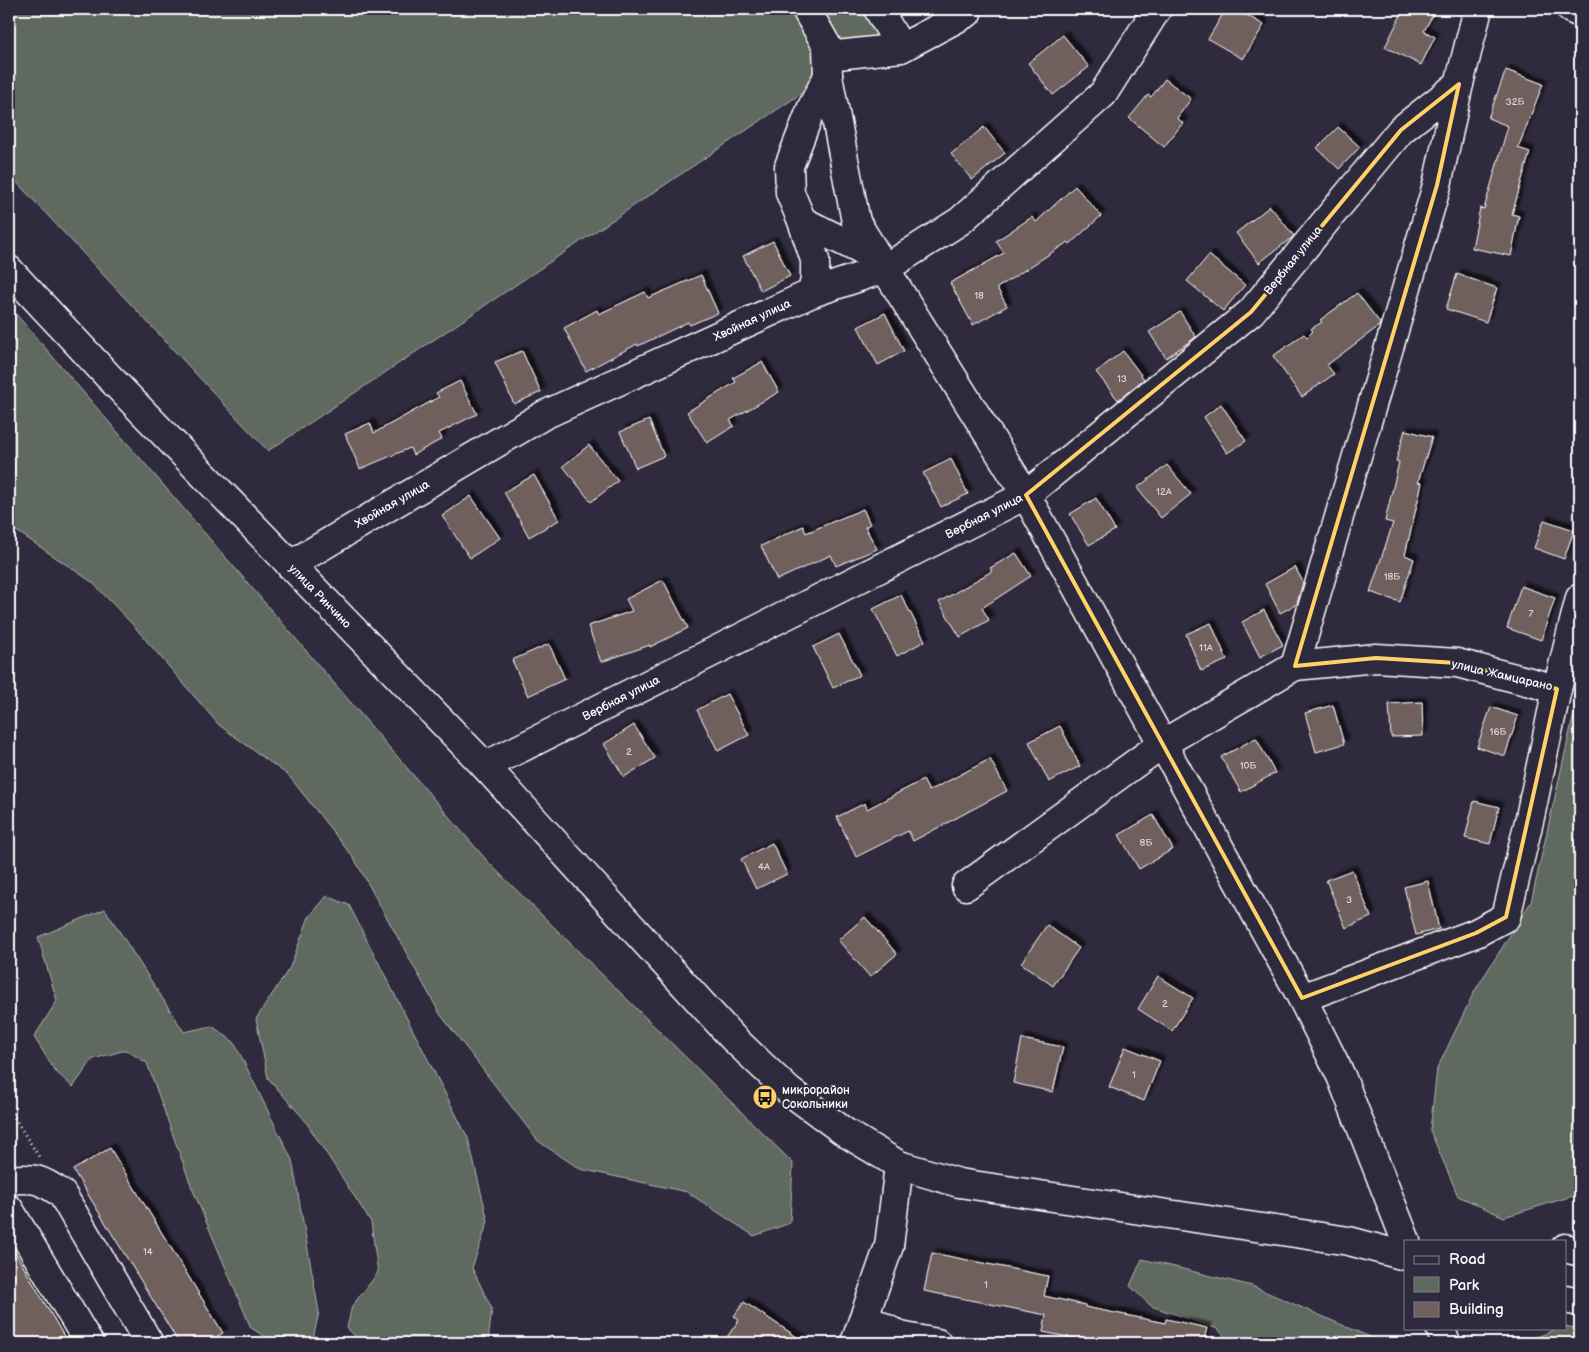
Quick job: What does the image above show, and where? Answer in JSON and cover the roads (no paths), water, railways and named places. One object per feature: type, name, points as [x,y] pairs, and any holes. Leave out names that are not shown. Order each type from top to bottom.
[{"type":"street","points":[[806,9],[827,46],[828,66],[856,222],[876,267],[1026,495],[1302,998],[1341,1076],[1406,1240]]},
{"type":"street","points":[[878,9],[901,48]]},
{"type":"street","name":"Хвойная улица","points":[[290,564],[544,415],[812,293],[876,267],[960,221],[1103,94],[1157,9]]},
{"type":"street","points":[[966,886],[1162,744],[1295,666],[1438,185],[1459,84],[1478,9]]},
{"type":"street","points":[[1570,9],[1580,13]]},
{"type":"street","points":[[828,66],[901,48],[968,13]]},
{"type":"street","points":[[812,293],[815,279],[815,260],[790,193],[789,166],[828,66]]},
{"type":"street","name":"Вербная улица","points":[[485,766],[1026,495],[1251,312],[1401,130],[1459,84]]},
{"type":"street","points":[[802,221],[833,236],[876,267]]},
{"type":"street","name":"улица Ринчино","points":[[9,270],[109,377],[485,766],[734,1038],[789,1091],[846,1133],[899,1165],[960,1183],[1349,1242],[1404,1256]]},
{"type":"street","name":"улица Жамцарано","points":[[1295,666],[1376,658],[1457,663],[1557,689],[1580,598]]},
{"type":"street","points":[[1302,998],[1476,933],[1506,917],[1530,817],[1557,689]]},
{"type":"street","points":[[855,1343],[889,1246],[899,1165]]},
{"type":"street","points":[[9,1180],[25,1178],[44,1181],[62,1194],[149,1343]]},
{"type":"street","points":[[9,1209],[89,1343]]},
{"type":"street","points":[[1566,1248],[1580,1252]]},
{"type":"street","points":[[1566,1299],[1580,1302]]},
{"type":"street","points":[[864,1317],[902,1340],[937,1343]]},
{"type":"street","points":[[1441,1330],[1446,1343]]},
{"type":"place","name":"микрорайон Сокольники","points":[[765,1097]]}]
